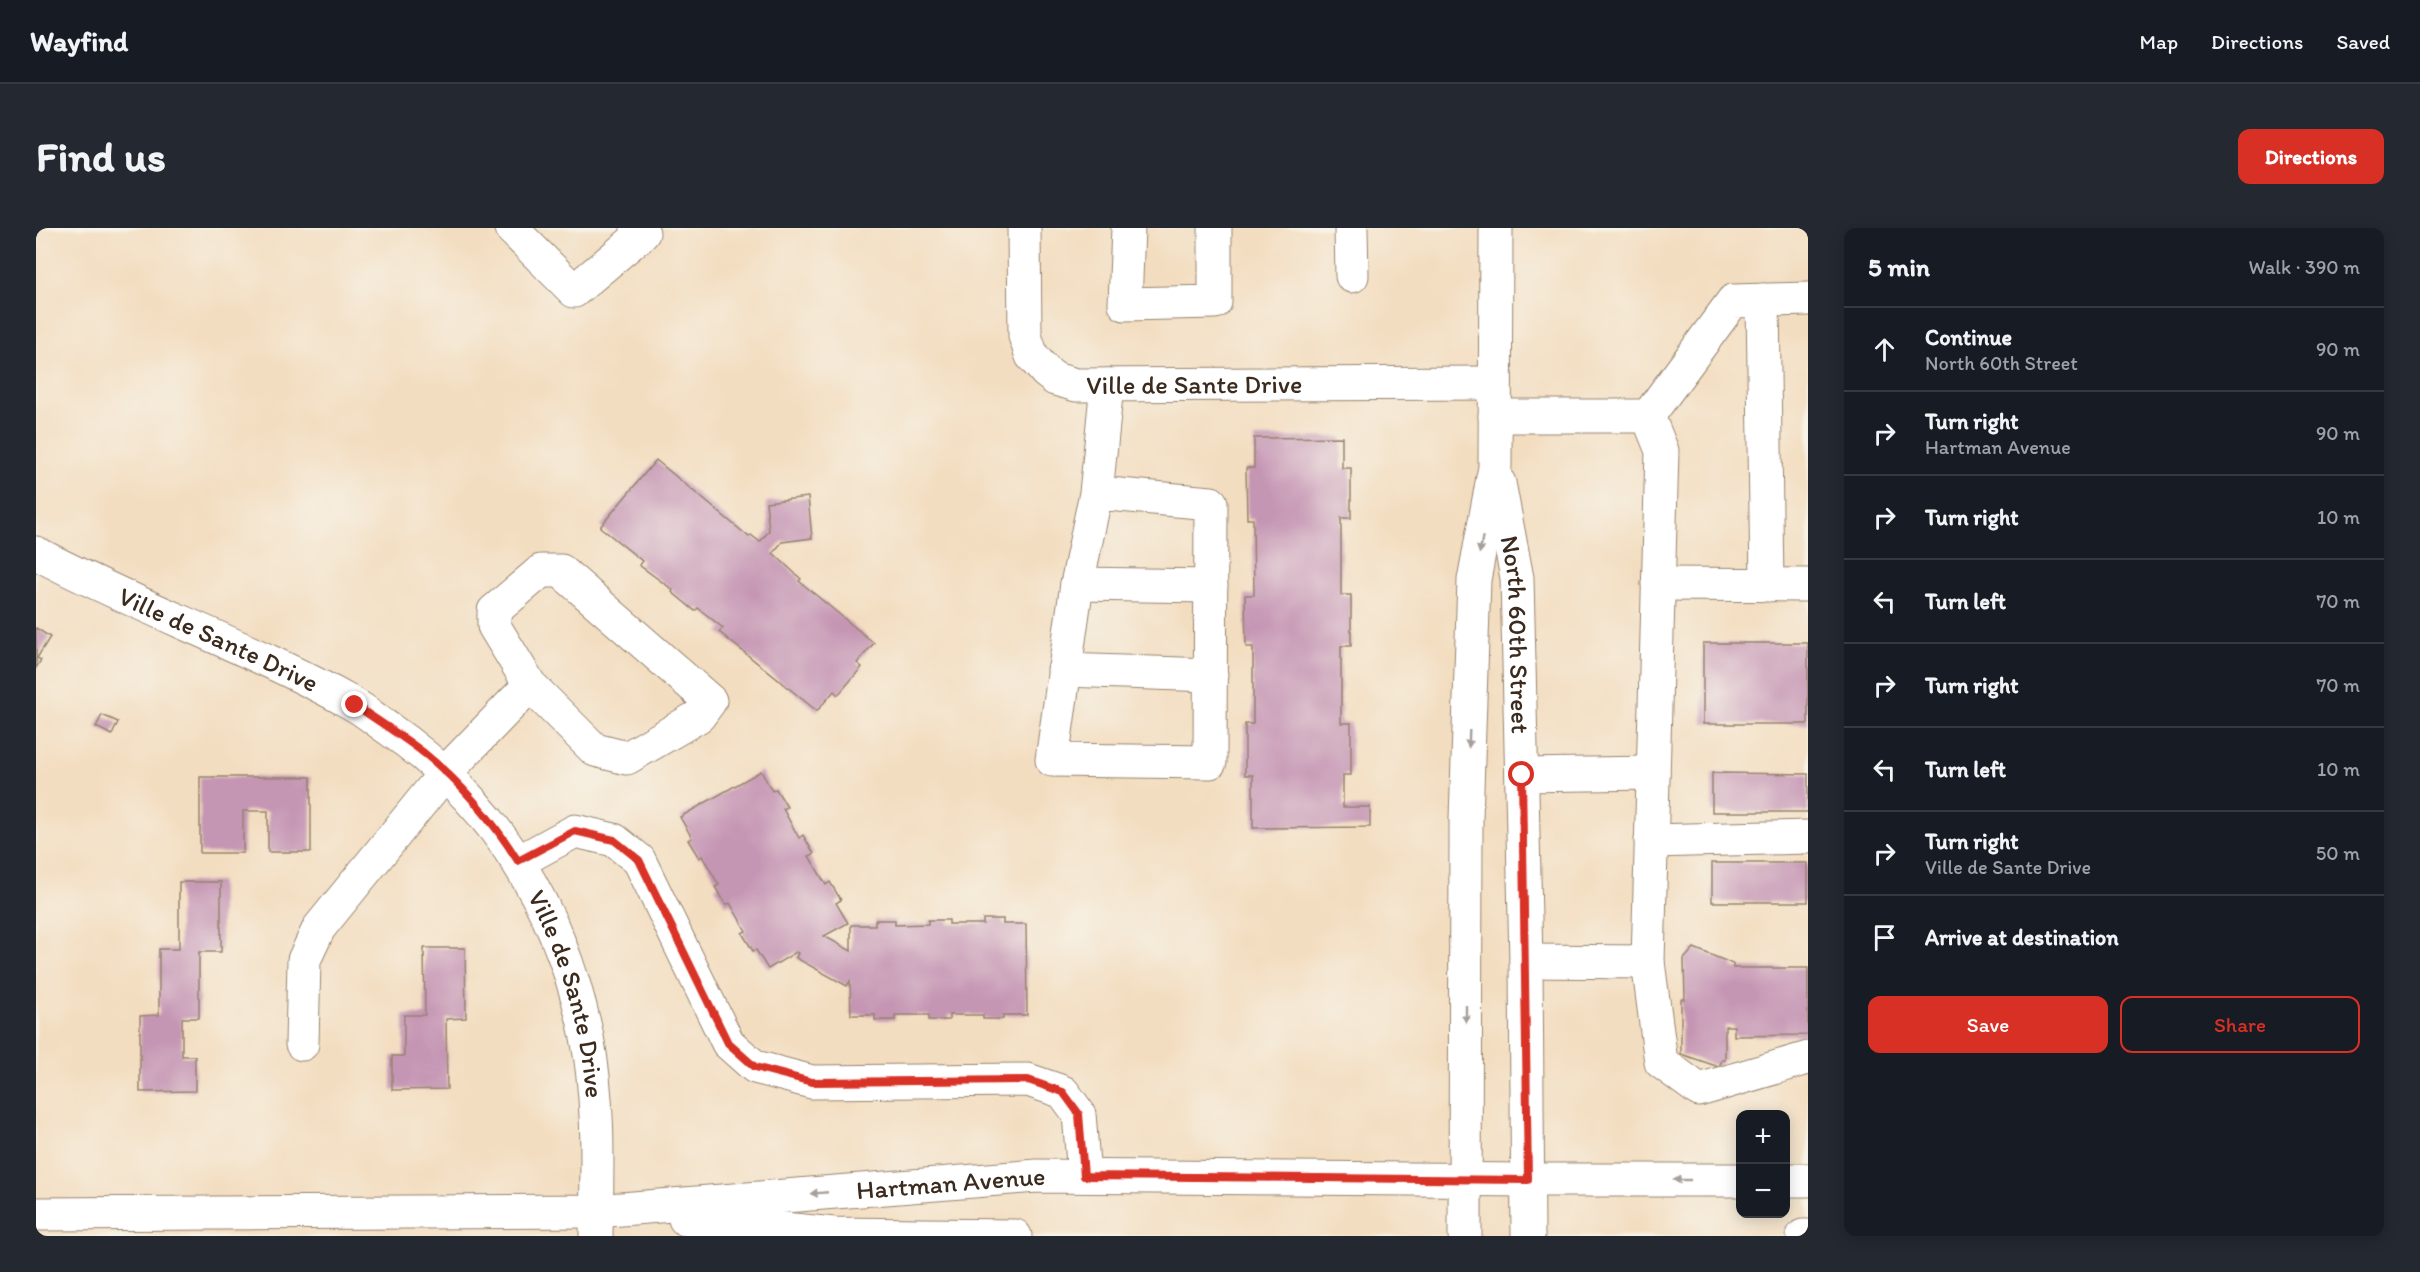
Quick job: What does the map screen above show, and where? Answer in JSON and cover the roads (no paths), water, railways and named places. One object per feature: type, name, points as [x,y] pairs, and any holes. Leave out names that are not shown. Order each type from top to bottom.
[{"type":"main road","points":[[511,228],[574,291],[643,233],[637,228]]},
{"type":"main road","name":"Ville de Sante Drive","points":[[1024,228],[1025,336],[1032,356],[1046,372],[1055,379],[1076,386],[1496,383]]},
{"type":"main road","points":[[1128,228],[1125,304],[1215,302],[1215,228]]},
{"type":"main road","points":[[1351,228],[1352,276]]},
{"type":"main road","name":"North 60th Street","points":[[1496,228],[1496,467],[1517,578],[1526,961],[1528,1236]]},
{"type":"main road","points":[[1648,416],[1733,301],[1808,298]]},
{"type":"main road","points":[[1762,300],[1767,585]]},
{"type":"main road","points":[[1096,493],[1211,503],[1210,762],[1052,760],[1077,584],[1096,493],[1107,386]]},
{"type":"main road","points":[[1496,416],[1648,416]]},
{"type":"main road","points":[[1648,416],[1662,451],[1648,962],[1661,1062],[1699,1090],[1808,1058]]},
{"type":"main road","name":"North 60th Street","points":[[1465,1236],[1466,819],[1474,580],[1496,467]]},
{"type":"main road","name":"Ville de Sante Drive","points":[[36,553],[288,671],[355,705],[423,753],[479,808],[518,861],[535,890],[559,941],[576,989],[587,1038],[594,1089],[596,1223]]},
{"type":"main road","points":[[541,571],[561,571],[710,701],[699,716],[627,758],[595,750],[530,685],[494,626],[494,611],[541,571]]},
{"type":"main road","points":[[1077,584],[1211,586]]},
{"type":"main road","points":[[1658,584],[1808,585]]},
{"type":"main road","points":[[1064,670],[1210,675]]},
{"type":"main road","points":[[302,1044],[304,960],[319,928],[445,773],[530,685]]},
{"type":"main road","points":[[1522,775],[1653,773]]},
{"type":"main road","points":[[518,861],[575,831],[614,840],[639,860],[728,1043],[755,1067],[812,1082],[1028,1080],[1063,1092],[1079,1114],[1084,1176]]},
{"type":"main road","points":[[1652,841],[1808,837]]},
{"type":"main road","points":[[1526,961],[1648,962]]},
{"type":"main road","name":"Hartman Avenue","points":[[596,1223],[1037,1176],[1465,1181],[1736,1180]]},
{"type":"main road","points":[[1790,1180],[1808,1180]]},
{"type":"main road","name":"Hartman Avenue","points":[[36,1214],[596,1223],[834,1234],[1015,1236]]},
{"type":"main road","points":[[1803,1236],[1808,1236]]}]
